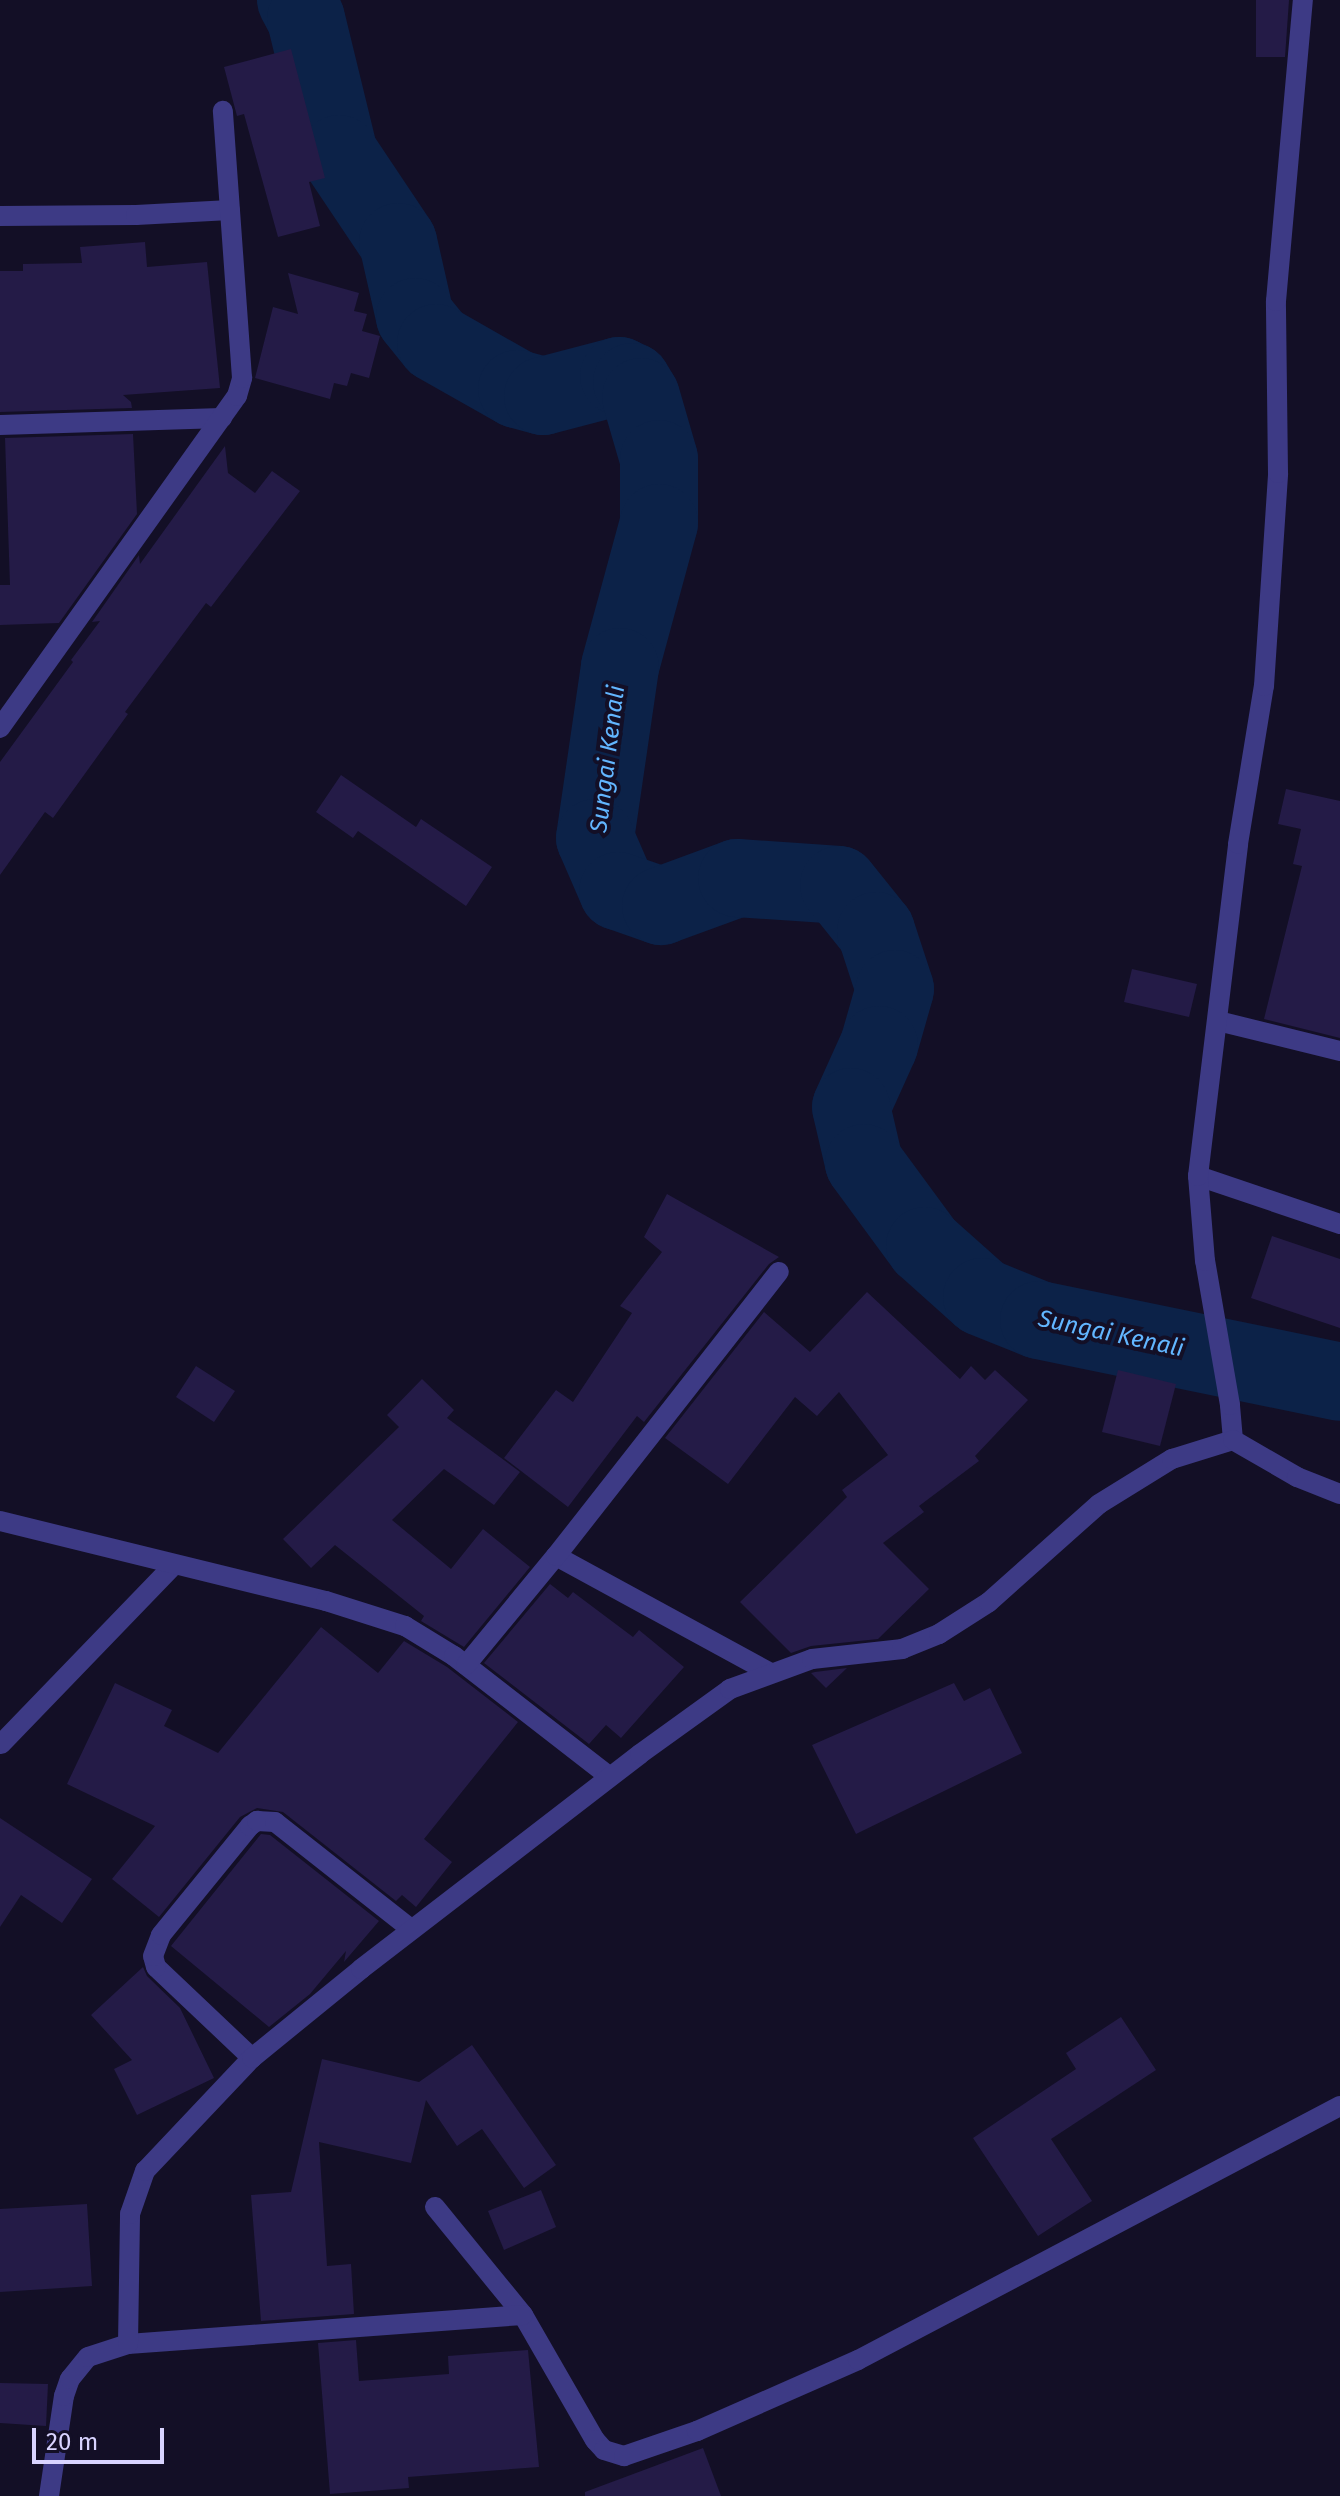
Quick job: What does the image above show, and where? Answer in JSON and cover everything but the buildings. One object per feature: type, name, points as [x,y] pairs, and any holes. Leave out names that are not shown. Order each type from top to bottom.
[{"type":"street","points":[[1233,1440],[1230,1405],[1205,1261],[1198,1176],[1238,844],[1264,686],[1278,473],[1276,301],[1303,0]]},
{"type":"street","points":[[0,728],[237,396],[242,378],[223,111]]},
{"type":"street","points":[[0,216],[136,215],[230,210]]},
{"type":"street","points":[[0,425],[222,418]]},
{"type":"street","points":[[1218,1021],[1340,1051]]},
{"type":"street","points":[[1198,1176],[1340,1224]]},
{"type":"street","points":[[466,1665],[556,1556],[779,1272]]},
{"type":"street","points":[[128,2344],[130,2214],[138,2185],[154,2158],[252,2058],[610,1777],[730,1689],[812,1659],[902,1649],[939,1634],[989,1602],[1099,1504],[1172,1459],[1233,1440],[1297,1477],[1340,1494]]},
{"type":"street","points":[[0,1521],[378,1616],[405,1626],[466,1665],[610,1777]]},
{"type":"street","points":[[556,1556],[771,1673]]},
{"type":"street","points":[[1,1744],[174,1565]]},
{"type":"street","points":[[252,2058],[156,1967],[153,1956],[161,1935],[250,1826],[257,1821],[275,1822],[412,1930]]},
{"type":"street","points":[[435,2207],[523,2315],[595,2440],[610,2453],[624,2456],[858,2360],[1340,2106]]},
{"type":"street","points":[[49,2496],[61,2409],[70,2379],[88,2357],[128,2344],[523,2315]]},
{"type":"waterway","name":"Sungai Kenali","points":[[296,0],[306,19],[339,154],[398,242],[415,317],[436,343],[517,389],[543,396],[619,376],[632,382],[641,397],[659,459],[659,523],[620,667],[595,838],[618,891],[661,906],[737,878],[839,885],[876,931],[895,989],[879,1045],[851,1107],[864,1163],[925,1246],[982,1297],[1039,1320],[1340,1382]]}]
